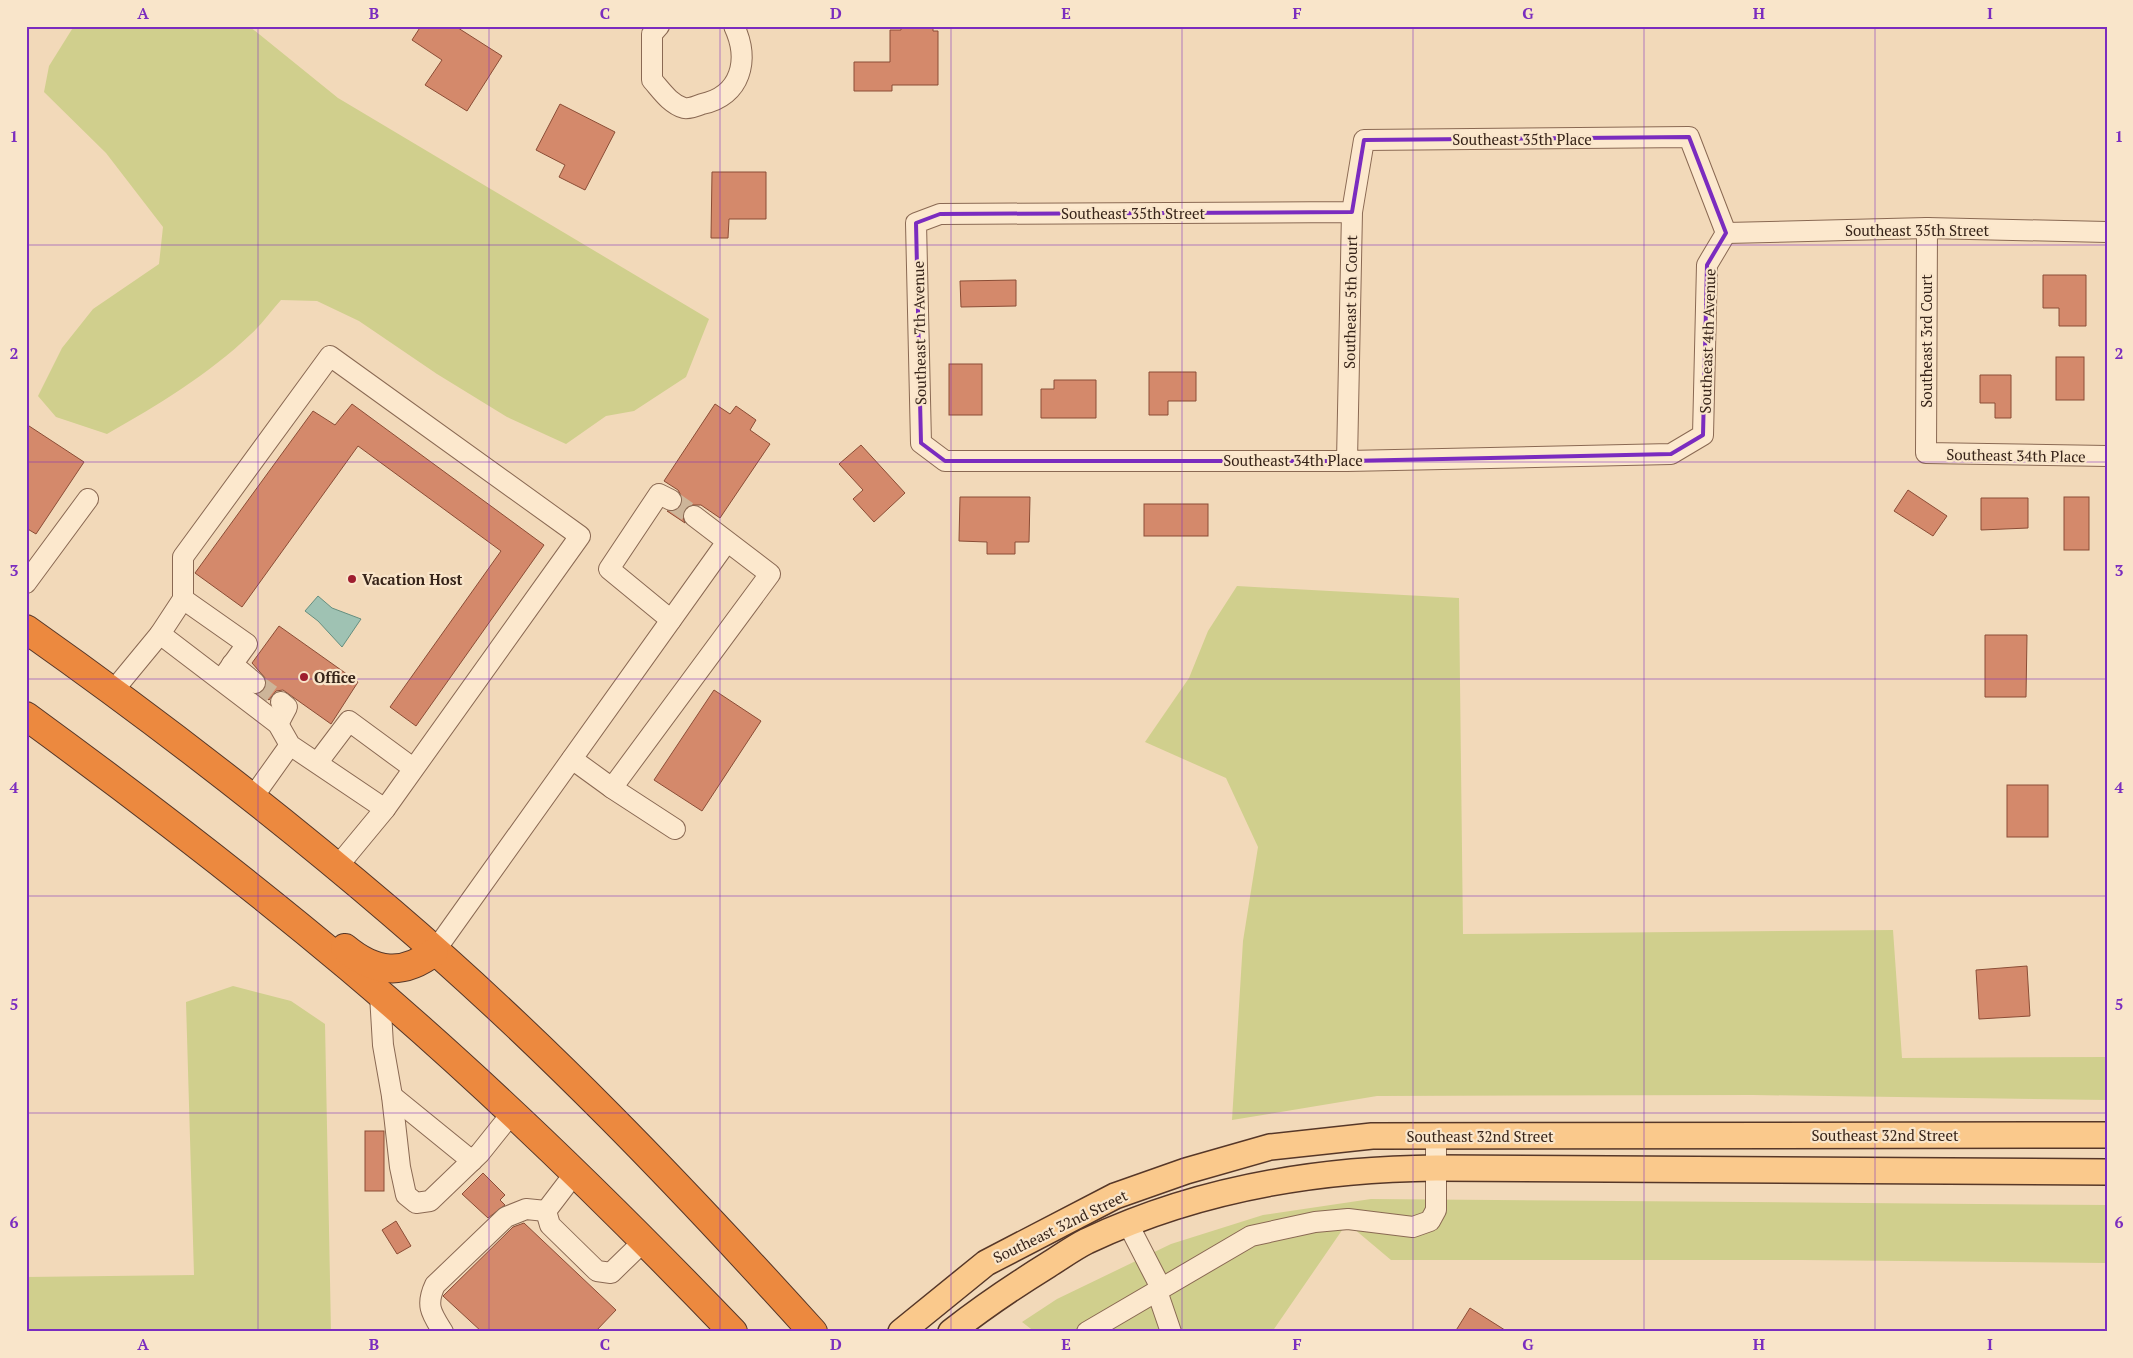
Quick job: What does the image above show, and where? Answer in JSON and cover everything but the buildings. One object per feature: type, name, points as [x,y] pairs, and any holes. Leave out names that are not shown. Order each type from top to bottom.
[{"type":"highway","points":[[26,629],[113,691],[253,797],[434,952],[614,1120],[725,1236],[813,1332]]},
{"type":"highway","points":[[26,716],[126,789],[252,888],[380,995],[575,1173],[733,1332]]},
{"type":"highway","points":[[252,888],[302,912],[351,953],[380,968],[401,969],[420,963],[434,952]]},
{"type":"main road","name":"Southeast 32nd Street","points":[[901,1332],[986,1263],[1116,1196],[1186,1171],[1270,1147],[1372,1136],[2107,1135]]},
{"type":"main road","name":"Southeast 32nd Street","points":[[952,1332],[995,1297],[1086,1242],[1163,1209],[1294,1178],[1382,1169],[1436,1168],[2107,1172]]},
{"type":"street","points":[[651,29],[652,80],[673,103],[685,108],[713,102],[735,86],[740,71],[741,55],[739,37],[734,26]]},
{"type":"street","name":"Southeast 35th Place","points":[[1364,144],[1364,140],[1689,137],[1726,233]]},
{"type":"street","name":"Southeast 5th Court","points":[[1347,460],[1352,212],[1364,144]]},
{"type":"street","name":"Southeast 35th Street","points":[[916,223],[940,214],[1352,212]]},
{"type":"street","name":"Southeast 7th Avenue","points":[[916,223],[921,443]]},
{"type":"street","name":"Southeast 35th Street","points":[[1726,233],[1927,228],[2107,232]]},
{"type":"street","name":"Southeast 3rd Court","points":[[1926,453],[1927,228]]},
{"type":"street","name":"Southeast 4th Avenue","points":[[1671,454],[1703,435],[1707,265],[1726,233]]},
{"type":"street","points":[[113,691],[160,634],[183,599],[183,557],[330,356],[580,536],[385,809],[337,867]]},
{"type":"street","name":"Southeast 34th Place","points":[[921,443],[945,462],[1347,460],[1671,454]]},
{"type":"street","name":"Southeast 34th Place","points":[[1926,453],[2107,456]]},
{"type":"street","points":[[665,497],[609,569],[670,620]]},
{"type":"street","points":[[26,582],[33,560],[88,499]]},
{"type":"street","points":[[612,788],[770,574],[726,543],[694,516]]},
{"type":"street","points":[[434,952],[726,543]]},
{"type":"street","points":[[183,599],[247,644],[226,672]]},
{"type":"street","points":[[160,634],[226,672],[255,682]]},
{"type":"street","points":[[226,672],[278,724],[290,745],[318,762],[385,809]]},
{"type":"street","points":[[278,724],[287,707],[280,702]]},
{"type":"street","points":[[318,762],[349,721],[413,768]]},
{"type":"street","points":[[253,797],[290,745]]},
{"type":"street","points":[[572,759],[612,788],[675,829]]},
{"type":"street","points":[[380,995],[383,1046],[406,1195],[416,1203],[430,1201],[472,1161],[512,1114]]},
{"type":"street","points":[[392,1096],[472,1161]]},
{"type":"street","points":[[1087,1332],[1252,1236],[1315,1222],[1348,1219],[1413,1227],[1430,1221],[1436,1210],[1436,1136]]},
{"type":"street","points":[[546,1211],[575,1173]]},
{"type":"street","points":[[443,1332],[431,1312],[429,1296],[435,1285],[506,1217],[526,1209],[546,1211]]},
{"type":"street","points":[[546,1211],[550,1225],[597,1271],[611,1273],[644,1241]]},
{"type":"street","points":[[1128,1224],[1160,1289],[1171,1332]]},
{"type":"highlighted area","points":[[1689,137],[1726,233],[1707,265],[1703,435],[1671,454],[1347,461],[945,461],[921,443],[916,223],[940,214],[1352,212],[1364,140]]},
{"type":"shaded area","points":[[74,26],[249,26],[338,98],[709,319],[686,377],[634,411],[606,416],[566,444],[507,417],[437,374],[359,321],[317,301],[281,300],[255,330],[218,363],[164,400],[107,434],[56,417],[38,396],[62,348],[93,309],[159,264],[163,227],[106,153],[44,92],[49,66]]},
{"type":"shaded area","points":[[1237,586],[1459,598],[1463,934],[1893,930],[1902,1058],[2107,1057],[2107,1100],[1753,1095],[1377,1096],[1232,1120],[1243,941],[1258,847],[1226,778],[1145,742],[1189,678],[1208,631]]},
{"type":"shaded area","points":[[318,596],[332,608],[361,619],[342,647],[318,621],[305,611]]},
{"type":"shaded area","points":[[233,986],[291,1001],[325,1024],[331,1332],[26,1332],[26,1277],[194,1275],[186,1002]]},
{"type":"shaded area","points":[[1371,1199],[2107,1205],[2107,1263],[1802,1260],[1391,1260],[1347,1223],[1272,1332],[1035,1332],[1022,1322],[1057,1299],[1171,1244],[1263,1215]]},
{"type":"tunnel","points":[[671,500],[694,516]]},
{"type":"tunnel","points":[[255,683],[281,702]]},
{"type":"place","name":"Vacation Host","points":[[352,579]]},
{"type":"place","name":"Office","points":[[304,677]]}]
